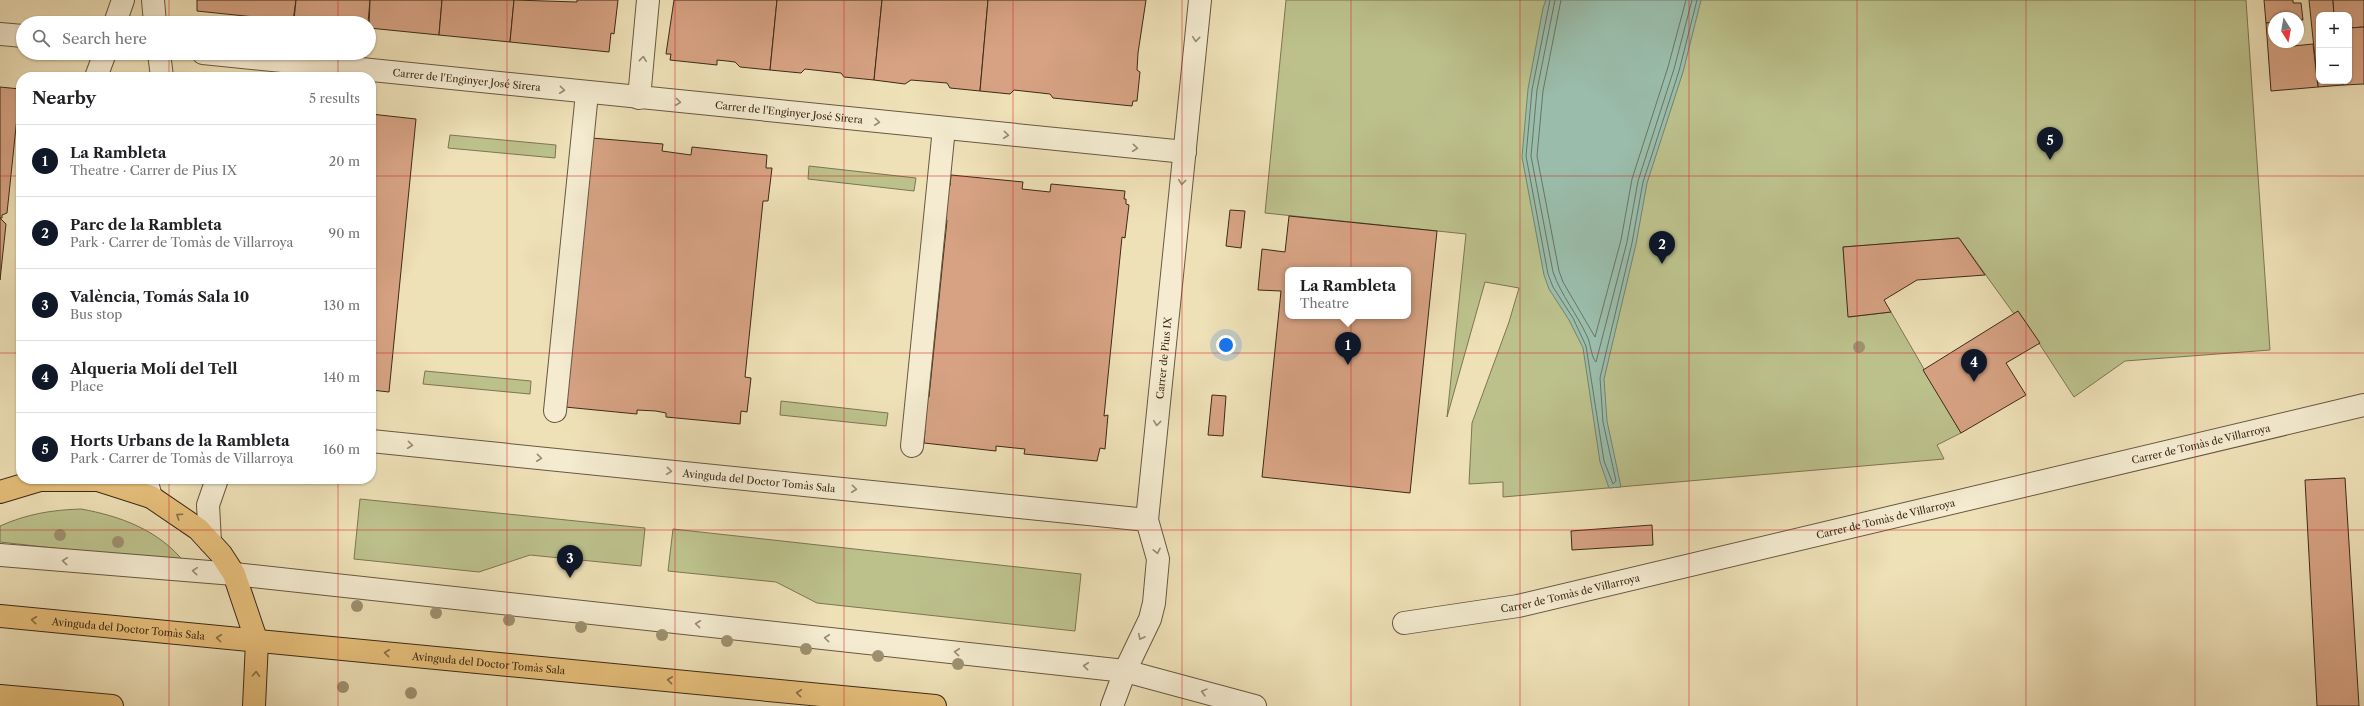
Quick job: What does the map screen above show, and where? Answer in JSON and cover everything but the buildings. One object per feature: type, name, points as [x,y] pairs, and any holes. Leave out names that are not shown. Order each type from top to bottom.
[{"type":"main road","points":[[0,492],[27,484]]},
{"type":"main road","points":[[123,484],[148,488],[198,530],[221,554],[234,574],[257,642],[254,706]]},
{"type":"main road","name":"Avinguda del Doctor Tomàs Sala","points":[[0,616],[257,642],[935,706]]},
{"type":"main road","points":[[0,696],[112,706]]},
{"type":"street","points":[[117,16],[123,0]]},
{"type":"street","points":[[153,0],[154,16]]},
{"type":"street","points":[[639,98],[648,0]]},
{"type":"street","name":"Carrer de Pius IX","points":[[1112,706],[1125,671],[1150,619],[1156,593],[1158,559],[1147,520],[1200,0]]},
{"type":"street","points":[[0,34],[16,35]]},
{"type":"street","points":[[98,72],[102,60]]},
{"type":"street","points":[[160,60],[161,72]]},
{"type":"street","name":"Carrer de l'Enginyer José Sirera","points":[[270,60],[1185,152]]},
{"type":"street","points":[[555,411],[587,93]]},
{"type":"street","points":[[912,446],[944,128]]},
{"type":"street","name":"Carrer de Tomàs de Villarroya","points":[[1404,623],[1518,606],[2364,405]]},
{"type":"street","name":"Avinguda del Doctor Tomàs Sala","points":[[376,442],[1147,520]]},
{"type":"street","points":[[210,542],[208,505],[215,484]]},
{"type":"street","points":[[0,555],[234,574],[1125,671],[1255,706]]},
{"type":"green space","points":[[1286,0],[2246,0],[2270,350],[2125,361],[2074,397],[2018,311],[2014,314],[1959,238],[1843,247],[1849,317],[1891,312],[1961,433],[1937,445],[1944,459],[1503,497],[1503,482],[1469,484],[1472,423],[1509,322],[1519,288],[1485,282],[1447,417],[1466,234],[1265,213]]},
{"type":"green space","points":[[450,135],[556,145],[555,158],[448,148]]},
{"type":"green space","points":[[809,166],[916,178],[914,191],[808,179]]},
{"type":"green space","points":[[425,371],[531,381],[530,394],[423,384]]},
{"type":"green space","points":[[781,401],[888,413],[886,426],[780,415]]},
{"type":"green space","points":[[360,499],[645,528],[641,566],[530,555],[479,572],[354,559]]},
{"type":"green space","points":[[81,509],[124,520],[138,526],[151,533],[175,551],[185,563],[0,542],[0,526],[20,518],[39,513]]},
{"type":"green space","points":[[673,529],[1081,574],[1075,631],[817,603],[776,582],[668,571]]},
{"type":"water","points":[[1546,0],[1701,0],[1683,72],[1647,183],[1636,244],[1604,379],[1607,421],[1621,487],[1609,488],[1600,462],[1583,348],[1569,320],[1549,289],[1544,275],[1522,157],[1528,89],[1543,8]]},
{"type":"place","name":"Horts Urbans de la Rambleta","points":[[2050,160]]},
{"type":"place","name":"Parc de la Rambleta","points":[[1662,264]]},
{"type":"place","name":"La Rambleta","points":[[1348,365]]},
{"type":"place","name":"Alqueria Molí del Tell","points":[[1974,382]]},
{"type":"place","name":"València, Tomás Sala 10","points":[[570,578]]}]
